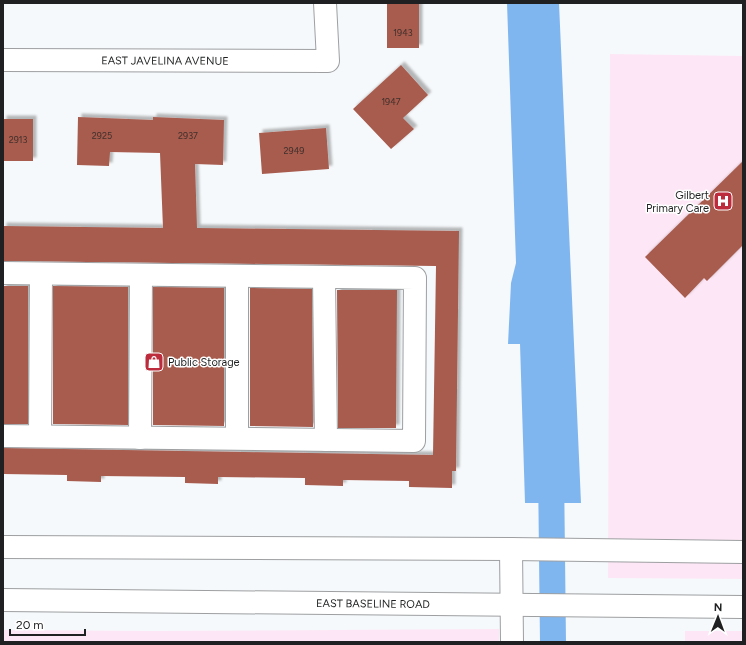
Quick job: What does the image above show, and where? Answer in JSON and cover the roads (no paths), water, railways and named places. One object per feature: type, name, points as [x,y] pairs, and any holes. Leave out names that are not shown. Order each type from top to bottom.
[{"type":"main road","name":"EAST JAVELINA AVENUE","points":[[3,60],[328,61],[325,3]]},
{"type":"main road","points":[[3,274],[415,278],[414,441],[3,436]]},
{"type":"main road","points":[[40,436],[41,274]]},
{"type":"main road","points":[[140,438],[141,275]]},
{"type":"main road","points":[[237,276],[237,438]]},
{"type":"main road","points":[[324,277],[326,440]]},
{"type":"main road","points":[[3,547],[511,549],[743,552]]},
{"type":"main road","points":[[511,549],[512,642]]},
{"type":"main road","name":"EAST BASELINE ROAD","points":[[3,600],[743,607]]},
{"type":"water","points":[[507,3],[559,3],[581,503],[525,503],[520,344],[508,344],[511,283],[516,263]]},
{"type":"waterway","points":[[551,468],[553,642]]},
{"type":"place","name":"Gilbert Primary Care","points":[[723,201]]},
{"type":"place","name":"Public Storage","points":[[154,362]]}]
